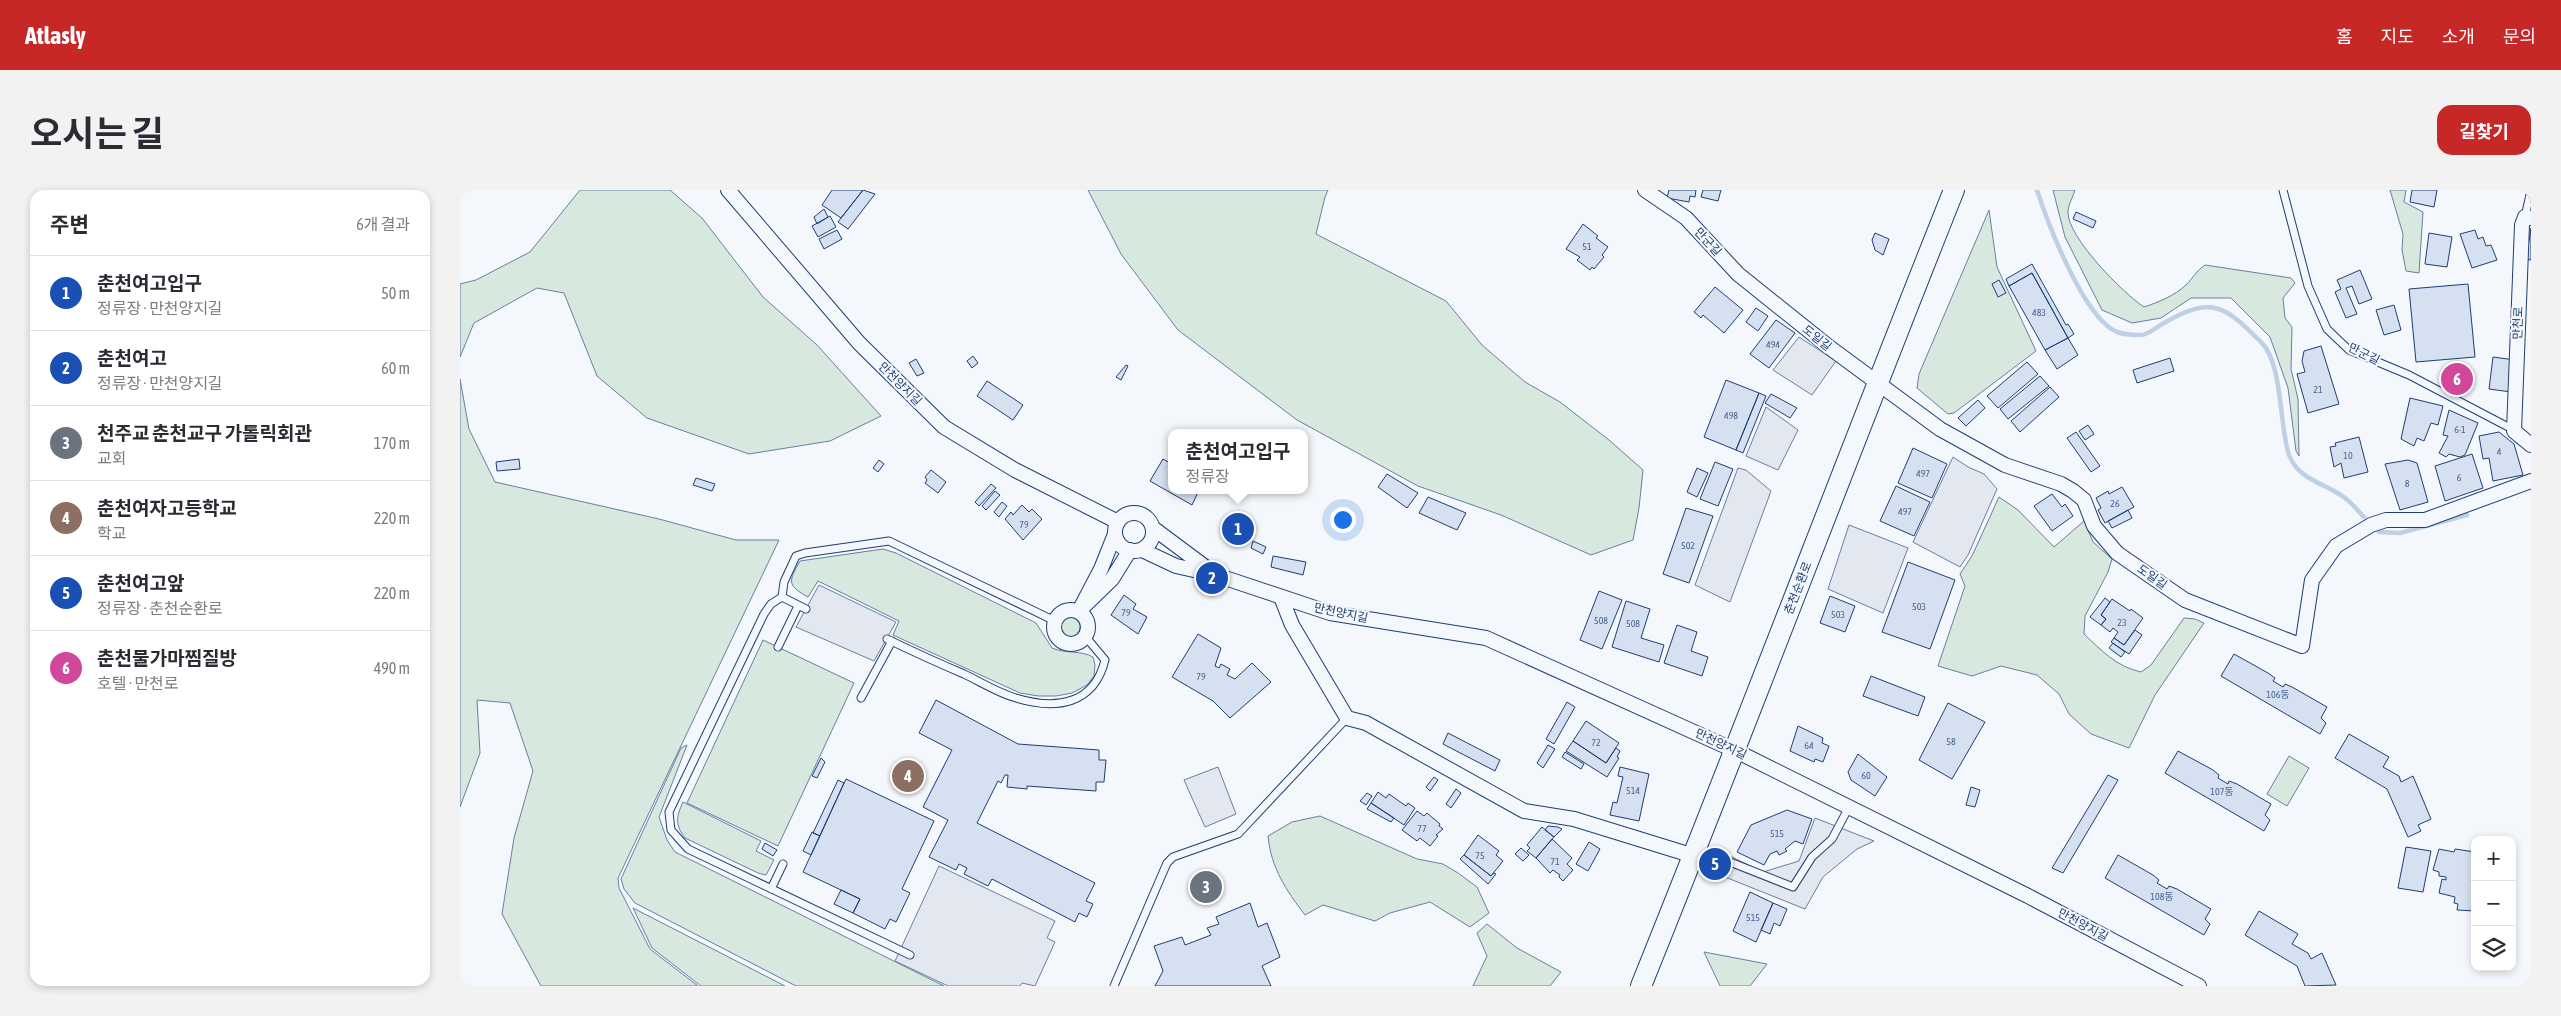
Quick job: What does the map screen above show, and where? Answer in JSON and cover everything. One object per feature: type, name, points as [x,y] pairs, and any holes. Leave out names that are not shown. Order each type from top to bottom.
[{"type":"street","name":"만천양지길","points":[[728,190],[859,344],[944,427],[1117,528]]},
{"type":"street","name":"만군길","points":[[1645,190],[1686,218],[1738,274],[1768,298]]},
{"type":"street","name":"춘천순환로","points":[[1641,986],[1736,751],[1876,384],[1954,190]]},
{"type":"street","name":"만천로","points":[[2514,431],[2522,225],[2528,217]]},
{"type":"street","name":"도일길","points":[[1768,298],[1876,384],[1940,429],[2005,465],[2061,484],[2073,492],[2084,500],[2094,526],[2117,553],[2185,600],[2302,646],[2312,580],[2336,546],[2371,525],[2386,520],[2404,518],[2425,520],[2531,481]]},
{"type":"street","name":"만군길","points":[[2514,431],[2531,445]]},
{"type":"street","points":[[1078,612],[1101,569],[1117,528],[1128,514],[1140,514],[1150,522],[1153,528],[1216,576]]},
{"type":"street","points":[[1117,528],[1120,545],[1136,550]]},
{"type":"street","points":[[1078,612],[1112,579],[1136,550],[1151,541],[1153,528]]},
{"type":"street","name":"만천양지길","points":[[1136,550],[1176,566],[1216,576],[1330,613],[1486,638],[1736,751],[2028,896],[2199,986]]},
{"type":"street","points":[[1281,597],[1292,625],[1347,718],[1366,724],[1524,811],[1574,820],[1695,852]]},
{"type":"street","points":[[1067,610],[1078,612],[1086,620],[1088,626],[1085,636],[1077,643],[1061,641],[1054,632],[1054,621],[1067,610]]},
{"type":"lane","name":"만군길","points":[[2283,190],[2308,286],[2327,329],[2349,350],[2409,375],[2514,431]]},
{"type":"lane","name":"만천로","points":[[2528,217],[2531,190]]},
{"type":"lane","points":[[910,955],[688,849],[671,830],[669,812],[764,614],[771,604],[782,597],[784,582],[796,556],[889,541],[899,544],[1054,621]]},
{"type":"lane","points":[[782,597],[806,609]]},
{"type":"lane","points":[[778,647],[798,606]]},
{"type":"lane","points":[[861,698],[889,640],[1016,698],[1045,704],[1073,701],[1091,691],[1101,677],[1105,660],[1085,636]]},
{"type":"lane","points":[[1114,986],[1167,862],[1173,857],[1238,834],[1347,718]]},
{"type":"lane","points":[[1695,852],[1793,887],[1812,856],[1832,839],[1849,807]]},
{"type":"lane","points":[[771,889],[782,864]]},
{"type":"shaded area","points":[[580,190],[670,190],[702,218],[763,297],[817,345],[881,416],[830,441],[749,454],[647,418],[597,376],[564,293],[537,288],[474,323],[460,357],[460,284],[476,280],[530,252]]},
{"type":"shaded area","points":[[1088,190],[1328,190],[1316,234],[1446,301],[1482,345],[1525,382],[1560,402],[1609,440],[1643,470],[1633,540],[1591,555],[1501,515],[1418,486],[1297,420],[1178,330],[1121,254]]},
{"type":"shaded area","points":[[2053,190],[2075,190],[2068,212],[2070,223],[2077,236],[2086,250],[2111,278],[2144,307],[2161,301],[2176,292],[2186,285],[2205,265],[2291,278],[2295,283],[2283,298],[2285,318],[2292,327],[2291,369],[2298,399],[2299,456],[2296,451],[2288,388],[2270,337],[2231,298],[2191,298],[2161,318],[2132,323],[2102,310],[2065,237]]},
{"type":"shaded area","points":[[2390,190],[2406,190],[2404,202],[2423,212],[2419,273],[2406,271],[2402,250],[2403,234]]},
{"type":"shaded area","points":[[1989,210],[1997,267],[2036,351],[1954,413],[1948,414],[1917,388],[1919,374]]},
{"type":"shaded area","points":[[1799,337],[1836,361],[1812,395],[1773,370]]},
{"type":"shaded area","points":[[460,379],[469,429],[495,482],[659,519],[736,540],[779,540],[618,878],[619,888],[650,949],[698,986],[541,986],[502,914],[514,838],[533,771],[510,703],[477,700],[480,753],[460,807]]},
{"type":"shaded area","points":[[1766,407],[1798,430],[1778,470],[1746,456]]},
{"type":"shaded area","points":[[1953,457],[1968,467],[1984,474],[1997,489],[1968,555],[1960,567],[1913,542]]},
{"type":"shaded area","points":[[1738,468],[1746,470],[1771,491],[1730,602],[1695,585]]},
{"type":"shaded area","points":[[1999,497],[2018,510],[2054,547],[2084,521],[2093,542],[2112,559],[2108,572],[2085,616],[2084,634],[2117,662],[2132,670],[2141,672],[2151,665],[2184,618],[2195,619],[2204,623],[2155,695],[2129,748],[2091,734],[2069,714],[2059,694],[2037,675],[2001,666],[1972,676],[1938,666],[1965,586],[1960,574],[1972,556]]},
{"type":"shaded area","points":[[1849,525],[1908,548],[1883,613],[1828,589]]},
{"type":"shaded area","points":[[883,549],[896,553],[1036,623],[1052,648],[1084,653],[1093,657],[1095,665],[1094,676],[1087,685],[1072,693],[1056,696],[1038,696],[1020,693],[893,635],[899,621],[818,581],[808,597],[793,586],[792,578],[800,561]]},
{"type":"shaded area","points":[[819,585],[896,622],[874,661],[796,627]]},
{"type":"shaded area","points":[[1070,617],[1077,620],[1080,627],[1077,634],[1070,637],[1063,634],[1060,627],[1063,620]]},
{"type":"shaded area","points":[[763,640],[854,683],[778,846],[687,803]]},
{"type":"shaded area","points":[[687,745],[659,817],[667,840],[675,852],[944,986],[796,986],[635,903],[624,889],[621,879],[681,748]]},
{"type":"shaded area","points":[[2289,756],[2309,768],[2287,806],[2267,794]]},
{"type":"shaded area","points":[[1218,767],[1236,814],[1205,827],[1184,780]]},
{"type":"shaded area","points":[[683,802],[761,841],[756,851],[774,860],[766,875],[758,873],[685,838],[678,825],[679,812]]},
{"type":"shaded area","points":[[1320,816],[1417,859],[1443,864],[1477,887],[1489,913],[1470,927],[1430,902],[1390,913],[1375,921],[1323,905],[1305,915],[1280,878],[1272,858],[1268,836],[1292,822]]},
{"type":"shaded area","points":[[1815,818],[1874,841],[1857,849],[1823,877],[1805,909],[1720,875],[1730,856],[1763,872],[1799,861]]},
{"type":"shaded area","points":[[939,866],[1055,921],[1047,938],[1055,942],[1035,986],[1022,983],[1020,986],[948,986],[895,961]]},
{"type":"shaded area","points":[[633,908],[785,986],[701,986],[652,948]]},
{"type":"shaded area","points":[[1487,924],[1517,948],[1561,972],[1550,986],[1473,986],[1487,956],[1477,933]]},
{"type":"shaded area","points":[[1704,952],[1767,964],[1750,986],[1720,986]]},
{"type":"building","points":[[832,190],[863,190],[841,218],[822,205]]},
{"type":"building","points":[[863,190],[875,194],[848,229],[838,222]]},
{"type":"building","points":[[1669,190],[1696,190],[1695,197],[1690,196],[1689,202],[1667,198]]},
{"type":"building","points":[[1703,190],[1721,190],[1718,201],[1701,197]]},
{"type":"building","points":[[2412,190],[2437,190],[2434,207],[2410,202]]},
{"type":"building","points":[[824,209],[828,217],[817,224],[814,217]]},
{"type":"building","points":[[2076,212],[2096,221],[2093,228],[2073,219]]},
{"type":"building","points":[[830,216],[836,227],[818,237],[812,226]]},
{"type":"building","points":[[1583,224],[1598,236],[1596,238],[1608,247],[1602,255],[1604,257],[1594,269],[1592,267],[1590,270],[1577,260],[1580,257],[1566,249]]},
{"type":"building","points":[[2531,228],[2531,260],[2526,259]]},
{"type":"building","points":[[837,230],[842,239],[824,249],[819,239]]},
{"type":"building","points":[[2475,230],[2478,239],[2483,237],[2486,246],[2491,245],[2497,260],[2472,268],[2460,234]]},
{"type":"building","points":[[1875,233],[1889,239],[1883,255],[1875,250],[1872,240]]},
{"type":"building","points":[[2429,233],[2452,237],[2447,267],[2425,264]]},
{"type":"building","points":[[2032,264],[2066,325],[2068,324],[2074,334],[2068,338],[2032,273],[2009,286],[2006,279]]},
{"type":"building","points":[[2360,270],[2372,299],[2359,304],[2352,286],[2346,288],[2357,314],[2346,318],[2335,292],[2341,289],[2337,280]]},
{"type":"building","points":[[2032,273],[2068,338],[2045,350],[2009,286]]},
{"type":"building","points":[[1999,280],[2006,293],[1998,297],[1992,284]]},
{"type":"building","points":[[2468,284],[2475,357],[2416,362],[2409,289]]},
{"type":"building","points":[[1715,287],[1743,310],[1724,333],[1703,315],[1701,318],[1694,312]]},
{"type":"building","points":[[2394,305],[2401,330],[2384,335],[2376,310]]},
{"type":"building","points":[[1756,308],[1768,316],[1758,331],[1746,322]]},
{"type":"building","points":[[1776,320],[1795,333],[1769,368],[1750,354]]},
{"type":"building","points":[[2068,338],[2078,355],[2057,369],[2045,350]]},
{"type":"building","points":[[2321,346],[2339,404],[2308,413],[2297,374],[2305,372],[2302,361],[2304,351]]},
{"type":"building","points":[[973,356],[978,363],[972,368],[967,361]]},
{"type":"building","points":[[2493,357],[2515,360],[2511,392],[2489,389]]},
{"type":"building","points":[[2170,358],[2174,371],[2137,383],[2133,370]]},
{"type":"building","points":[[916,359],[924,373],[917,376],[909,363]]},
{"type":"building","points":[[2027,362],[2038,374],[1998,408],[1987,396]]},
{"type":"building","points":[[1126,365],[1128,366],[1121,380],[1116,377]]},
{"type":"building","points":[[2040,376],[2049,386],[2008,419],[2000,409]]},
{"type":"building","points":[[1726,380],[1759,393],[1736,450],[1704,437]]},
{"type":"building","points":[[987,381],[1023,405],[1013,420],[977,396]]},
{"type":"building","points":[[2050,387],[2059,397],[2020,432],[2011,421]]},
{"type":"building","points":[[1759,393],[1766,396],[1743,453],[1736,450]]},
{"type":"building","points":[[1771,394],[1797,408],[1790,418],[1765,403]]},
{"type":"building","points":[[2410,398],[2443,406],[2438,425],[2431,423],[2424,441],[2417,438],[2414,446],[2401,439]]},
{"type":"building","points":[[1978,400],[1985,408],[1966,426],[1958,418]]},
{"type":"building","points":[[2449,410],[2478,423],[2465,455],[2460,457],[2449,454],[2446,457],[2439,453],[2448,436],[2443,435]]},
{"type":"building","points":[[2088,425],[2094,434],[2085,440],[2079,431]]},
{"type":"building","points":[[2076,432],[2100,466],[2091,472],[2067,438]]},
{"type":"building","points":[[2499,432],[2514,444],[2523,475],[2493,481],[2489,458],[2483,459],[2479,436]]},
{"type":"building","points":[[2359,437],[2368,472],[2344,478],[2341,463],[2334,467],[2330,447],[2336,446],[2335,443]]},
{"type":"building","points":[[1913,448],[1947,464],[1932,498],[1898,483]]},
{"type":"building","points":[[2472,454],[2483,488],[2445,501],[2435,466]]},
{"type":"building","points":[[519,459],[520,469],[497,471],[496,462]]},
{"type":"building","points":[[1163,459],[1168,462],[1168,491],[1150,481]]},
{"type":"building","points":[[879,460],[884,464],[878,472],[873,468]]},
{"type":"building","points":[[2408,460],[2417,463],[2428,502],[2400,510],[2385,464]]},
{"type":"building","points":[[1715,462],[1733,469],[1718,506],[1700,499]]},
{"type":"building","points":[[1697,468],[1708,473],[1697,497],[1687,492]]},
{"type":"building","points":[[931,470],[946,482],[938,493],[925,483],[927,480],[925,477]]},
{"type":"building","points":[[1387,474],[1418,493],[1407,508],[1378,487]]},
{"type":"building","points":[[696,478],[715,484],[712,491],[693,485]]},
{"type":"building","points":[[991,484],[996,488],[979,506],[975,502]]},
{"type":"building","points":[[1896,486],[1930,502],[1914,536],[1880,521]]},
{"type":"building","points":[[2122,487],[2134,507],[2105,523],[2098,510],[2101,508],[2096,498],[2108,491],[2109,494]]},
{"type":"building","points":[[995,491],[1000,495],[986,510],[982,506]]},
{"type":"building","points":[[1173,494],[1197,494],[1192,505]]},
{"type":"building","points":[[2052,494],[2062,507],[2065,504],[2073,516],[2052,531],[2034,506]]},
{"type":"building","points":[[1428,497],[1466,513],[1457,530],[1419,513]]},
{"type":"building","points":[[1002,502],[1007,506],[999,517],[994,512]]},
{"type":"building","points":[[1022,505],[1029,512],[1032,509],[1042,519],[1023,540],[1005,519],[1011,512],[1013,515]]},
{"type":"building","points":[[1686,508],[1713,516],[1689,583],[1663,574]]},
{"type":"building","points":[[2128,510],[2132,518],[2112,528],[2108,521]]},
{"type":"building","points":[[1253,541],[1266,547],[1263,554],[1251,548]]},
{"type":"building","points":[[1273,556],[1306,562],[1303,575],[1271,567]]},
{"type":"building","points":[[1908,562],[1955,580],[1930,649],[1882,632]]},
{"type":"building","points":[[1599,591],[1622,600],[1602,649],[1580,640]]},
{"type":"building","points":[[1124,595],[1136,604],[1133,609],[1147,617],[1138,634],[1111,615]]},
{"type":"building","points":[[1830,596],[1855,606],[1845,632],[1820,623]]},
{"type":"building","points":[[2105,598],[2110,602],[2101,615],[2106,619],[2101,625],[2090,617]]},
{"type":"building","points":[[2112,599],[2143,618],[2124,645],[2114,638],[2118,632],[2113,628],[2110,632],[2101,625],[2106,619],[2101,615]]},
{"type":"building","points":[[1626,601],[1650,609],[1641,638],[1664,645],[1659,662],[1612,647]]},
{"type":"building","points":[[1677,625],[1697,632],[1691,651],[1708,657],[1702,676],[1664,663]]},
{"type":"building","points":[[2135,630],[2142,635],[2129,654],[2111,642],[2114,638],[2124,645]]},
{"type":"building","points":[[1198,634],[1221,648],[1215,666],[1219,668],[1221,664],[1230,669],[1227,675],[1235,679],[1252,663],[1271,682],[1230,718],[1213,701],[1172,677]]},
{"type":"building","points":[[2113,643],[2125,652],[2121,657],[2109,648]]},
{"type":"building","points":[[2234,654],[2268,673],[2275,678],[2273,681],[2283,687],[2285,684],[2292,687],[2327,707],[2321,718],[2326,723],[2320,734],[2221,676]]},
{"type":"building","points":[[1871,676],[1925,697],[1918,716],[1863,696]]},
{"type":"building","points":[[936,700],[1018,744],[1099,750],[1099,760],[1106,760],[1104,782],[1096,782],[1096,791],[1027,786],[1027,789],[1007,787],[1008,775],[1005,775],[1001,783],[998,781],[977,823],[1095,883],[1086,901],[1093,904],[1087,917],[1079,913],[1075,922],[992,879],[988,886],[964,874],[967,868],[959,864],[956,870],[929,857],[948,820],[923,807],[952,750],[919,733]]},
{"type":"building","points":[[1567,702],[1575,707],[1554,744],[1546,739]]},
{"type":"building","points":[[1948,703],[1985,722],[1952,779],[1919,760]]},
{"type":"building","points":[[1586,721],[1619,743],[1606,763],[1573,741]]},
{"type":"building","points":[[1798,726],[1823,738],[1822,743],[1829,746],[1823,762],[1815,759],[1814,762],[1790,751]]},
{"type":"building","points":[[1448,733],[1500,760],[1495,771],[1443,744]]},
{"type":"building","points":[[2349,734],[2389,757],[2383,767],[2399,776],[2401,782],[2413,776],[2431,819],[2418,825],[2421,831],[2408,837],[2387,789],[2335,758]]},
{"type":"building","points":[[1573,741],[1606,763],[1616,748],[1620,751],[1617,757],[1619,758],[1607,777],[1566,751]]},
{"type":"building","points":[[1548,745],[1555,749],[1543,768],[1537,763]]},
{"type":"building","points":[[2178,751],[2213,770],[2219,775],[2218,778],[2228,784],[2229,781],[2237,784],[2271,804],[2265,815],[2270,820],[2264,831],[2165,773]]},
{"type":"building","points":[[1565,752],[1584,764],[1581,769],[1562,757]]},
{"type":"building","points":[[1858,754],[1887,777],[1875,796],[1851,780],[1848,772]]},
{"type":"building","points":[[821,758],[825,762],[817,778],[812,776]]},
{"type":"building","points":[[1620,767],[1649,774],[1639,821],[1610,815],[1613,802],[1617,803],[1623,777],[1618,776]]},
{"type":"building","points":[[2108,775],[2118,780],[2063,873],[2052,868]]},
{"type":"building","points":[[1434,777],[1438,780],[1430,791],[1426,787]]},
{"type":"building","points":[[846,779],[934,821],[902,889],[910,893],[896,922],[890,919],[885,929],[853,913],[860,899],[803,872]]},
{"type":"building","points":[[838,780],[844,783],[820,836],[813,833]]},
{"type":"building","points":[[1971,787],[1980,790],[1975,807],[1966,805]]},
{"type":"building","points":[[1456,789],[1461,793],[1451,808],[1446,804]]},
{"type":"building","points":[[1378,792],[1386,798],[1389,794],[1406,806],[1408,803],[1415,808],[1404,825],[1371,803]]},
{"type":"building","points":[[1367,793],[1372,796],[1366,805],[1360,801]]},
{"type":"building","points":[[1371,803],[1394,818],[1391,822],[1367,809]]},
{"type":"building","points":[[1787,810],[1812,819],[1803,844],[1795,841],[1785,849],[1787,851],[1779,855],[1777,851],[1770,854],[1764,865],[1737,852],[1751,825]]},
{"type":"building","points":[[1417,811],[1424,816],[1427,813],[1443,829],[1436,835],[1438,836],[1430,846],[1420,838],[1417,841],[1402,830]]},
{"type":"building","points":[[1548,826],[1562,829],[1554,837],[1545,830]]},
{"type":"building","points":[[1542,827],[1554,837],[1536,858],[1527,851],[1530,848],[1527,845]]},
{"type":"building","points":[[812,832],[820,836],[811,855],[803,851]]},
{"type":"building","points":[[1478,835],[1499,851],[1496,855],[1503,861],[1491,876],[1464,855]]},
{"type":"building","points":[[1552,839],[1572,858],[1567,864],[1573,870],[1563,881],[1559,877],[1560,875],[1553,870],[1550,873],[1536,858]]},
{"type":"building","points":[[1589,842],[1600,849],[1588,871],[1576,864]]},
{"type":"building","points":[[765,843],[777,850],[773,856],[762,849]]},
{"type":"building","points":[[2406,847],[2431,851],[2423,892],[2398,888]]},
{"type":"building","points":[[1521,848],[1529,855],[1523,861],[1515,854]]},
{"type":"building","points":[[2439,849],[2454,852],[2455,849],[2471,851],[2471,911],[2457,910],[2458,904],[2454,903],[2455,897],[2439,893],[2442,879],[2446,880],[2446,877],[2439,876],[2439,872],[2433,870]]},
{"type":"building","points":[[1464,855],[1491,876],[1494,873],[1496,874],[1488,884],[1460,859]]},
{"type":"building","points":[[2118,855],[2153,875],[2159,880],[2157,883],[2167,889],[2169,886],[2177,889],[2211,909],[2205,919],[2210,924],[2204,935],[2105,878]]},
{"type":"building","points":[[841,890],[860,899],[853,913],[834,904]]},
{"type":"building","points":[[1750,892],[1773,903],[1756,942],[1733,931]]},
{"type":"building","points":[[1250,903],[1258,927],[1267,923],[1280,957],[1262,966],[1271,986],[1155,986],[1163,971],[1154,946],[1182,937],[1185,945],[1211,935],[1207,928],[1219,924],[1216,917]]},
{"type":"building","points":[[1773,903],[1787,909],[1780,926],[1774,923],[1770,934],[1761,930]]},
{"type":"building","points":[[2259,911],[2298,934],[2292,944],[2308,953],[2311,959],[2322,953],[2336,985],[2305,986],[2297,966],[2245,935]]},
{"type":"waterway","points":[[2037,190],[2049,224],[2079,288],[2103,322],[2115,331],[2144,335],[2180,314],[2206,307],[2217,308],[2227,313],[2261,342],[2268,352],[2277,379],[2286,443],[2293,464],[2306,476],[2345,498],[2364,517]]},
{"type":"waterway","points":[[2379,532],[2400,533],[2467,515]]},
{"type":"place","name":"춘천물가마찜질방","points":[[2457,379]]},
{"type":"place","name":"춘천여고입구","points":[[1238,529]]},
{"type":"place","name":"춘천여고","points":[[1212,578]]},
{"type":"place","name":"춘천여자고등학교","points":[[908,776]]},
{"type":"place","name":"춘천여고앞","points":[[1715,864]]},
{"type":"place","name":"천주교 춘천교구 가톨릭회관","points":[[1206,887]]}]
